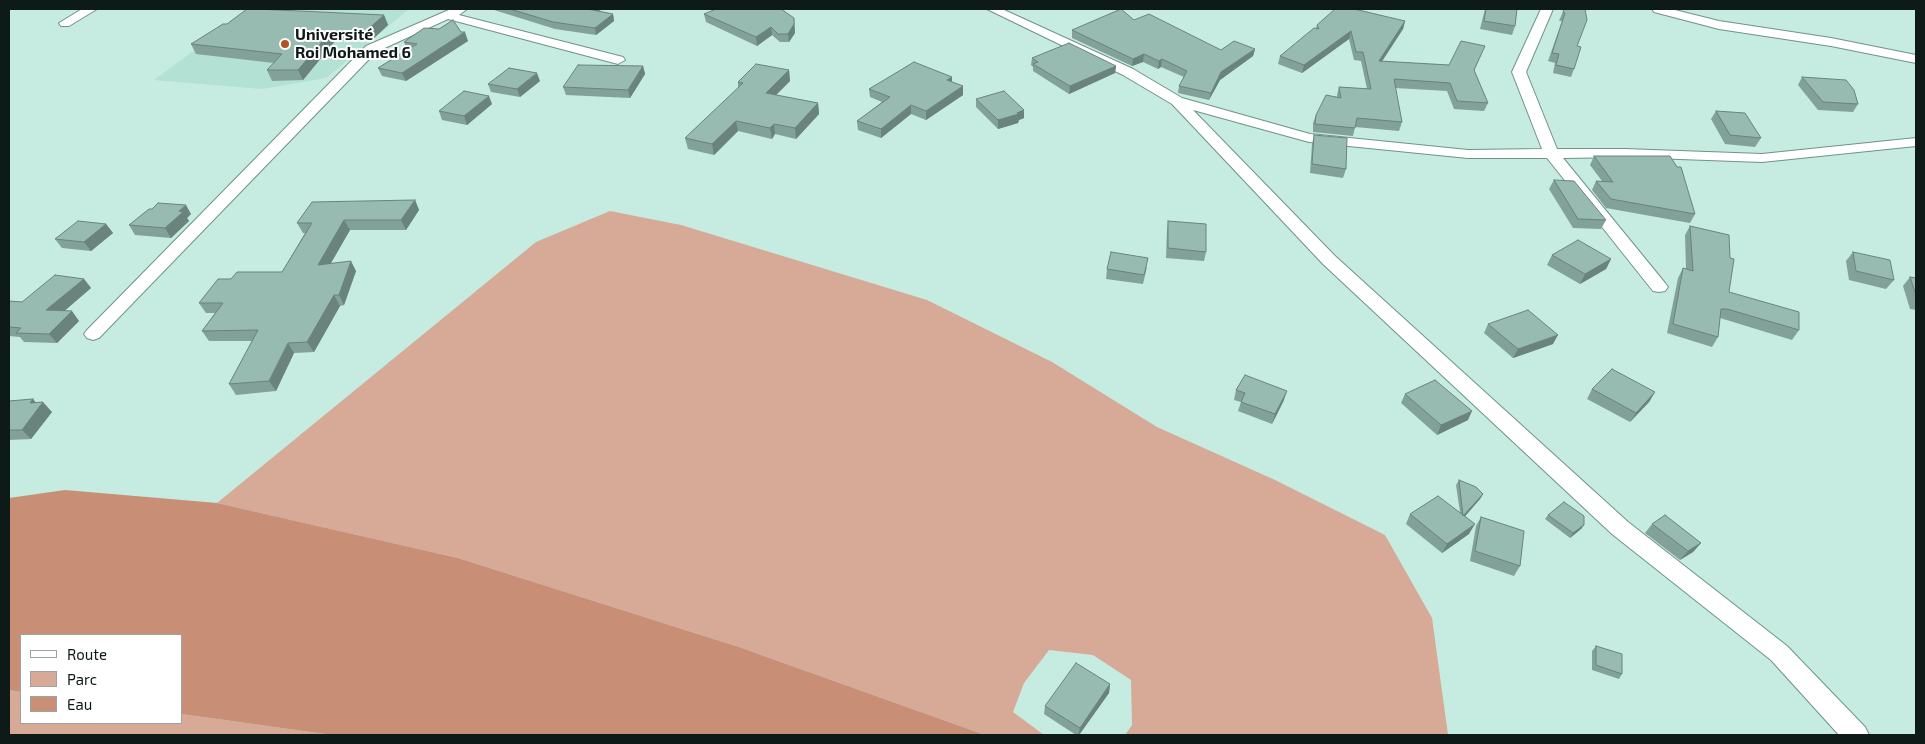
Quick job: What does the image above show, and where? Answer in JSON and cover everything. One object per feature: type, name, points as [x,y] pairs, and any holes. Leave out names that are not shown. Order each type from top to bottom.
[{"type":"street","points":[[65,23],[91,9]]},
{"type":"street","points":[[93,334],[371,49],[461,9]]},
{"type":"street","points":[[993,9],[1128,72],[1177,101],[1309,138],[1468,154],[1551,153],[1762,158],[1916,142]]},
{"type":"street","points":[[1547,9],[1519,72],[1551,153],[1659,287]]},
{"type":"street","points":[[1658,9],[1719,25],[1831,42],[1916,59]]},
{"type":"street","points":[[446,15],[618,60]]},
{"type":"street","points":[[1177,101],[1329,260],[1620,528],[1779,654],[1856,735]]},
{"type":"shaded area","name":"Université Roi Mohamed 6","points":[[250,9],[409,9],[326,78],[262,89],[154,80]]},
{"type":"green space","points":[[610,211],[681,225],[927,300],[1052,362],[1157,427],[1275,480],[1385,535],[1432,618],[1448,735],[1125,735],[1132,725],[1131,680],[1093,655],[1049,650],[1024,683],[1013,712],[1044,735],[985,735],[739,647],[458,558],[217,503],[536,242]]},
{"type":"green space","points":[[9,690],[20,692],[20,724],[182,724],[182,714],[332,735],[9,735]]},
{"type":"water","points":[[65,490],[217,503],[458,558],[739,647],[985,735],[332,735],[182,714],[182,634],[20,634],[20,692],[9,690],[9,498]]},
{"type":"building","points":[[247,9],[384,15],[366,31],[331,31],[298,70],[267,70],[282,54],[191,44],[223,24],[227,24]]},
{"type":"building","points":[[510,9],[587,9],[613,14],[595,28],[553,22]]},
{"type":"building","points":[[716,9],[781,9],[794,18],[794,24],[788,34],[778,34],[771,27],[756,37],[704,14]]},
{"type":"building","points":[[1121,9],[1134,20],[1149,14],[1221,50],[1234,41],[1255,49],[1221,72],[1211,93],[1179,86],[1187,71],[1162,59],[1159,61],[1144,54],[1133,59],[1072,30]]},
{"type":"building","points":[[1335,9],[1354,9],[1405,21],[1379,61],[1449,65],[1461,41],[1485,46],[1474,70],[1488,103],[1457,101],[1450,83],[1394,79],[1402,122],[1357,118],[1355,128],[1315,124],[1316,115],[1326,95],[1341,98],[1339,87],[1371,89],[1363,52],[1356,52],[1351,31],[1304,65],[1280,56],[1314,28],[1319,29],[1317,25]]},
{"type":"building","points":[[1486,9],[1517,9],[1515,26],[1484,21]]},
{"type":"building","points":[[1564,9],[1585,9],[1587,20],[1577,46],[1581,47],[1574,69],[1556,65],[1559,54],[1552,53],[1565,13],[1563,12]]},
{"type":"building","points":[[453,20],[461,32],[465,32],[402,73],[378,68],[417,44],[404,42],[424,28],[439,29]]},
{"type":"building","points":[[1069,43],[1116,66],[1070,86],[1033,64],[1038,62],[1032,58]]},
{"type":"building","points":[[914,62],[952,77],[947,80],[963,86],[926,111],[911,105],[881,129],[857,121],[890,97],[869,89]]},
{"type":"building","points":[[756,64],[789,70],[766,93],[818,103],[795,128],[774,124],[770,128],[736,121],[712,144],[685,138],[743,83],[738,82]]},
{"type":"building","points":[[578,65],[643,66],[628,90],[563,87]]},
{"type":"building","points":[[509,68],[537,73],[517,89],[488,84]]},
{"type":"building","points":[[1802,77],[1846,80],[1854,90],[1858,104],[1823,102]]},
{"type":"building","points":[[464,91],[489,96],[464,116],[439,111]]},
{"type":"building","points":[[1004,91],[1024,110],[1017,113],[1019,114],[998,120],[976,99]]},
{"type":"building","points":[[1716,111],[1745,113],[1761,138],[1730,135]]},
{"type":"building","points":[[1314,135],[1347,138],[1346,169],[1312,164]]},
{"type":"building","points":[[1594,156],[1670,156],[1677,167],[1681,167],[1695,214],[1611,199],[1596,181],[1613,182]]},
{"type":"building","points":[[1554,180],[1574,181],[1606,220],[1578,219]]},
{"type":"building","points":[[415,200],[401,220],[344,220],[318,265],[351,261],[339,295],[334,295],[307,342],[288,343],[269,381],[229,384],[258,330],[202,331],[223,303],[199,303],[218,279],[231,279],[237,272],[282,272],[312,223],[297,223],[312,202]]},
{"type":"building","points":[[158,203],[186,205],[179,211],[183,212],[165,228],[129,225],[149,209],[152,209]]},
{"type":"building","points":[[78,221],[106,224],[84,242],[55,239]]},
{"type":"building","points":[[1168,221],[1206,224],[1206,252],[1168,248]]},
{"type":"building","points":[[1690,226],[1729,235],[1730,258],[1734,259],[1729,292],[1799,312],[1799,330],[1727,309],[1721,309],[1718,337],[1673,324],[1683,268],[1693,271]]},
{"type":"building","points":[[1578,240],[1611,259],[1585,274],[1552,255]]},
{"type":"building","points":[[1111,252],[1148,258],[1144,275],[1107,269]]},
{"type":"building","points":[[1853,252],[1890,260],[1894,280],[1856,271]]},
{"type":"building","points":[[55,275],[84,279],[46,310],[72,311],[49,334],[16,333],[21,328],[9,327],[9,301],[22,302]]},
{"type":"building","points":[[1910,277],[1916,278],[1916,295]]},
{"type":"building","points":[[1528,310],[1558,335],[1518,349],[1488,324]]},
{"type":"building","points":[[1612,369],[1655,392],[1636,413],[1592,389]]},
{"type":"building","points":[[1245,375],[1287,391],[1275,414],[1241,402],[1245,393],[1236,390]]},
{"type":"building","points":[[1435,380],[1472,411],[1441,425],[1405,394]]},
{"type":"building","points":[[33,399],[30,403],[43,402],[22,430],[9,430],[9,401]]},
{"type":"building","points":[[1459,480],[1476,487],[1483,494],[1463,516]]},
{"type":"building","points":[[1438,496],[1475,524],[1447,544],[1410,514]]},
{"type":"building","points":[[1564,502],[1584,516],[1584,525],[1573,533],[1548,515]]},
{"type":"building","points":[[1665,515],[1701,543],[1688,551],[1652,524]]},
{"type":"building","points":[[1481,517],[1524,531],[1520,566],[1475,551]]},
{"type":"building","points":[[1596,646],[1622,654],[1622,674],[1596,665]]},
{"type":"building","points":[[1076,663],[1110,684],[1080,728],[1045,706]]},
{"type":"place","name":"Université Roi Mohamed 6","points":[[285,44]]}]
